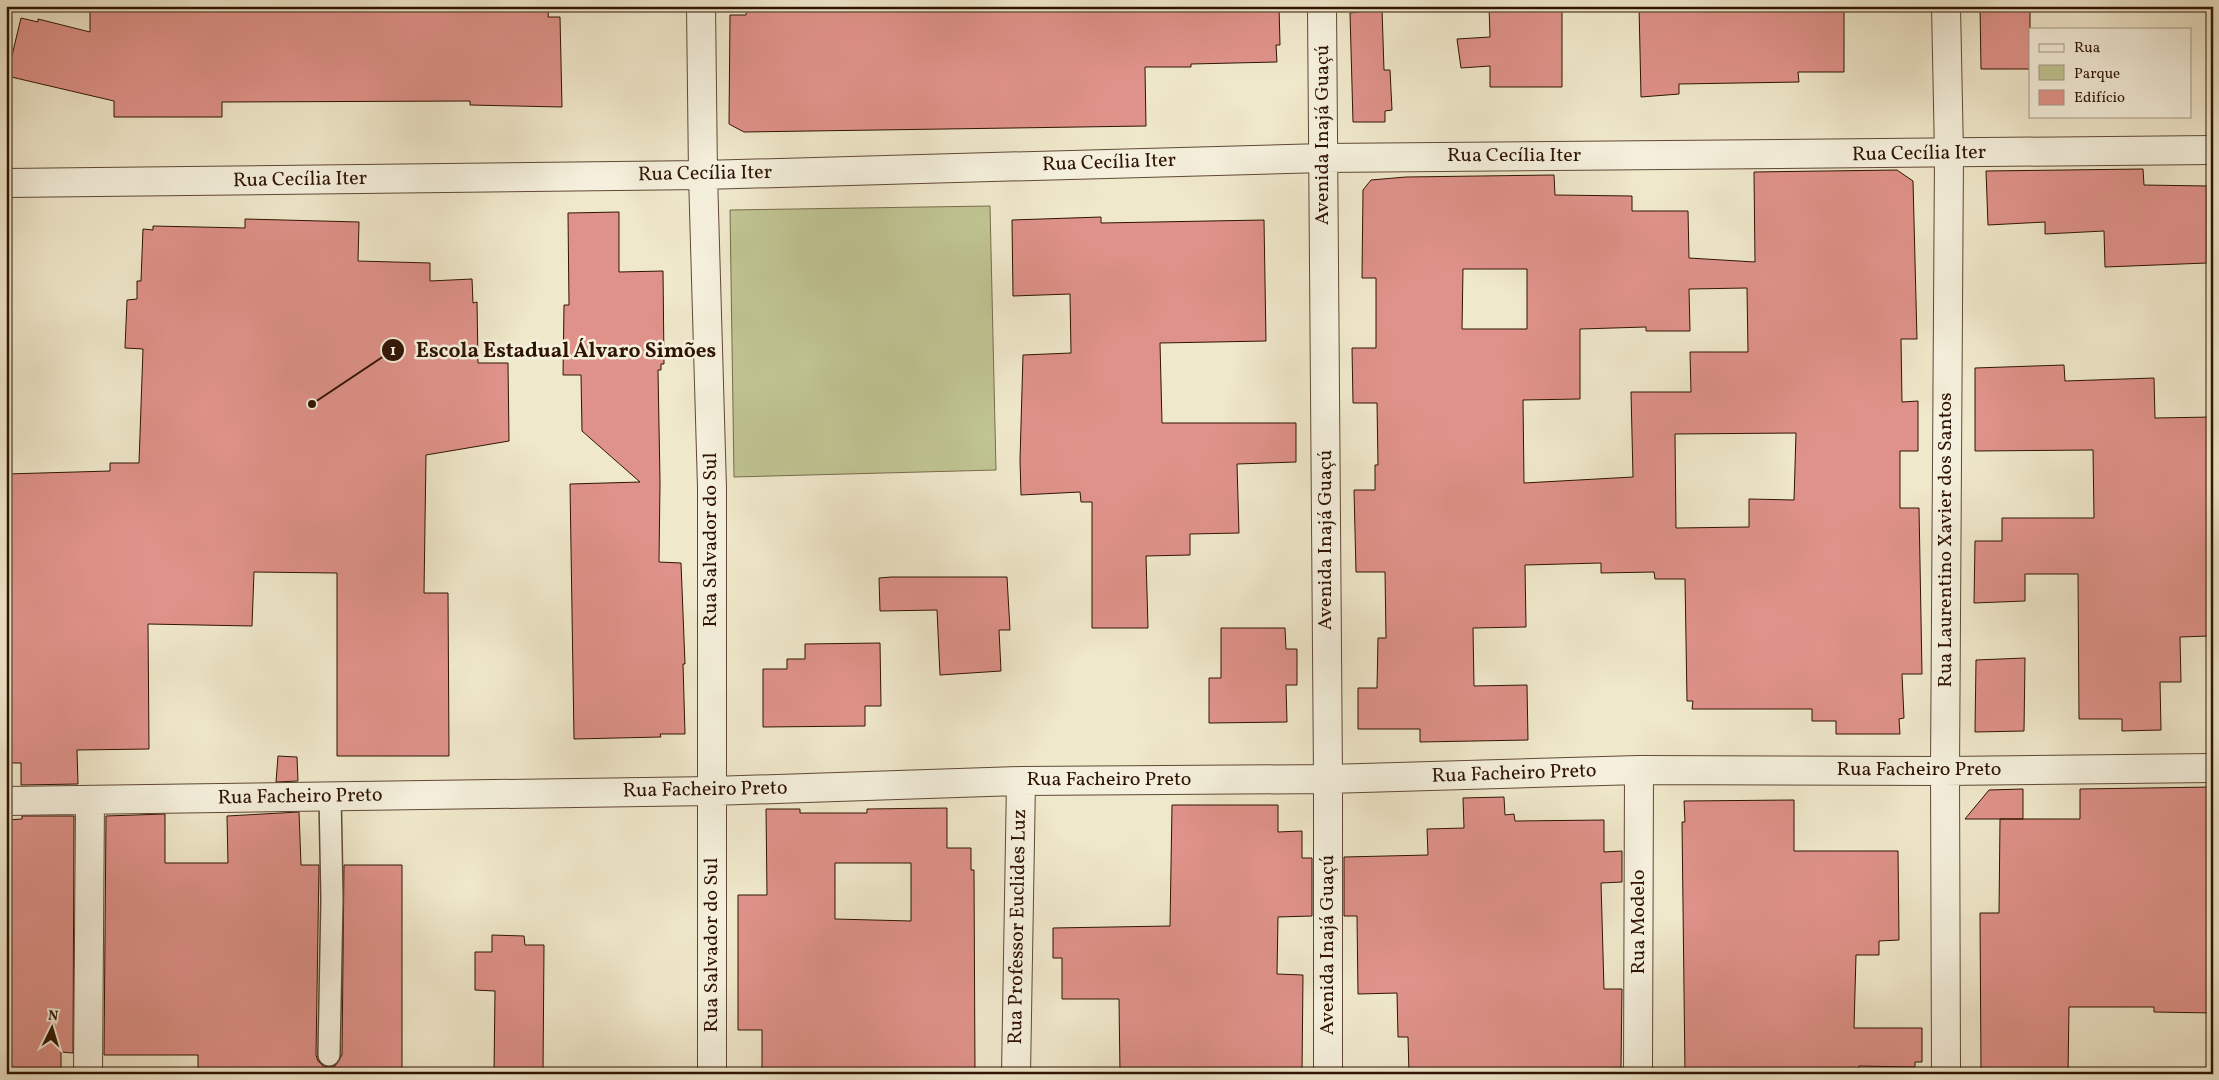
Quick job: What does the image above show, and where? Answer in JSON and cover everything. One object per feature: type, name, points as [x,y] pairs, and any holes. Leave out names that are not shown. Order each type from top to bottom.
[{"type":"street","name":"Rua Salvador do Sul","points":[[701,6],[703,174],[712,488],[712,1074]]},
{"type":"street","name":"Avenida Inajá Guaçú","points":[[1322,6],[1328,779],[1328,1074]]},
{"type":"street","name":"Rua Laurentino Xavier dos Santos","points":[[1946,6],[1949,154],[1945,771],[1946,1074]]},
{"type":"street","name":"Rua Cecília Iter","points":[[6,184],[703,174],[1323,158],[1949,154],[2213,150]]},
{"type":"street","name":"Rua Facheiro Preto","points":[[6,801],[712,791],[1021,780],[1328,779],[1639,770],[1945,771],[2213,768]]},
{"type":"street","name":"Rua Modelo","points":[[1638,1074],[1639,770]]},
{"type":"street","name":"Rua Professor Euclides Luz","points":[[1016,1074],[1021,780]]},
{"type":"street","points":[[88,1074],[90,800]]},
{"type":"lane","points":[[329,1055],[332,899],[330,796]]},
{"type":"green space","points":[[990,206],[996,470],[734,477],[730,210]]},
{"type":"building","points":[[114,6],[549,6],[548,17],[560,17],[562,107],[470,105],[470,101],[222,102],[222,117],[114,117],[114,101],[7,76],[21,18],[38,22],[38,19],[90,32],[90,8],[114,8]]},
{"type":"building","points":[[747,6],[1279,6],[1280,45],[1276,45],[1277,62],[1191,64],[1191,67],[1145,67],[1146,126],[744,132],[729,124],[730,15],[746,15]]},
{"type":"building","points":[[1489,6],[1562,6],[1562,87],[1490,87],[1490,66],[1461,68],[1457,39],[1490,37]]},
{"type":"building","points":[[1639,6],[1844,6],[1844,72],[1798,72],[1799,82],[1679,84],[1679,94],[1641,97]]},
{"type":"building","points":[[1980,6],[2030,6],[2029,69],[1981,69]]},
{"type":"building","points":[[1382,9],[1384,70],[1390,70],[1392,110],[1385,111],[1385,122],[1353,122],[1350,13]]},
{"type":"building","points":[[2143,169],[2144,185],[2207,186],[2207,263],[2105,267],[2104,231],[2045,234],[2045,222],[1988,225],[1986,171]]},
{"type":"building","points":[[1897,170],[1913,181],[1917,339],[1901,339],[1902,402],[1918,401],[1918,451],[1900,451],[1900,508],[1919,508],[1922,674],[1902,674],[1904,718],[1899,719],[1900,734],[1836,734],[1836,721],[1812,721],[1812,709],[1692,709],[1693,701],[1687,701],[1685,579],[1655,579],[1654,572],[1601,573],[1601,563],[1525,565],[1526,627],[1473,628],[1474,686],[1527,685],[1528,740],[1420,742],[1420,729],[1358,729],[1358,688],[1377,688],[1378,638],[1386,638],[1385,572],[1356,572],[1354,490],[1375,490],[1375,465],[1378,465],[1377,403],[1353,403],[1352,348],[1376,348],[1376,278],[1362,278],[1363,190],[1371,180],[1406,177],[1554,175],[1555,195],[1632,196],[1632,211],[1688,211],[1689,258],[1755,262],[1754,172]],"holes":[[[1463,269],[1527,269],[1527,329],[1462,329]],[[1747,288],[1748,352],[1690,352],[1691,392],[1631,392],[1633,477],[1524,483],[1523,400],[1580,399],[1580,329],[1646,327],[1646,331],[1690,331],[1689,289]],[[1796,433],[1794,500],[1749,499],[1749,527],[1676,528],[1675,434]]]},
{"type":"building","points":[[619,212],[619,272],[663,271],[664,364],[661,364],[661,370],[658,370],[659,562],[681,563],[685,664],[683,664],[685,734],[660,734],[661,737],[574,739],[570,484],[640,482],[582,431],[581,375],[563,375],[564,305],[569,305],[568,213]]},
{"type":"building","points":[[1101,217],[1101,223],[1264,220],[1266,341],[1160,343],[1162,423],[1296,423],[1296,462],[1237,464],[1239,533],[1190,534],[1190,555],[1146,556],[1148,628],[1092,628],[1092,502],[1081,502],[1080,492],[1021,495],[1023,355],[1071,353],[1070,294],[1013,296],[1012,220]]},
{"type":"building","points":[[245,219],[359,222],[358,261],[430,263],[430,281],[472,279],[473,303],[477,302],[478,363],[508,363],[509,441],[426,455],[424,593],[448,593],[449,756],[337,756],[337,573],[254,572],[252,626],[148,624],[149,749],[77,750],[78,784],[21,785],[21,763],[6,763],[6,474],[110,471],[110,463],[139,463],[143,349],[125,348],[127,300],[137,299],[137,281],[141,281],[143,229],[153,230],[153,226],[245,228]]},
{"type":"building","points":[[2064,365],[2065,381],[2154,378],[2155,418],[2213,417],[2213,525],[2211,525],[2213,596],[2208,596],[2209,636],[2180,637],[2181,682],[2160,682],[2161,730],[2122,731],[2122,719],[2079,719],[2078,574],[2025,574],[2025,601],[1974,603],[1975,541],[2002,541],[2002,518],[2094,518],[2093,450],[1975,451],[1975,368]]},
{"type":"building","points":[[1007,577],[1010,630],[999,630],[1001,671],[940,675],[937,610],[880,611],[879,578]]},
{"type":"building","points":[[1221,628],[1285,628],[1286,649],[1297,649],[1297,685],[1286,685],[1287,722],[1209,723],[1209,678],[1221,678]]},
{"type":"building","points":[[880,643],[881,706],[865,706],[865,726],[763,727],[763,669],[787,669],[787,659],[805,659],[805,644]]},
{"type":"building","points":[[2025,658],[2024,731],[1975,732],[1976,660]]},
{"type":"building","points":[[278,756],[297,757],[298,781],[276,782]]},
{"type":"building","points":[[2213,787],[2213,1013],[2154,1012],[2154,1007],[2069,1007],[2068,1074],[2004,1074],[2004,1071],[1981,1071],[1980,913],[1999,913],[2000,819],[2080,819],[2080,789]]},
{"type":"building","points":[[2023,789],[2023,819],[1965,819],[1989,790]]},
{"type":"building","points":[[1504,797],[1505,815],[1514,814],[1515,821],[1604,820],[1604,852],[1622,851],[1622,882],[1601,883],[1604,989],[1622,989],[1621,1068],[1519,1071],[1519,1074],[1409,1074],[1408,1037],[1398,1037],[1397,993],[1358,994],[1357,916],[1344,916],[1344,857],[1428,855],[1427,829],[1464,828],[1463,798]]},
{"type":"building","points":[[1794,800],[1794,851],[1898,851],[1899,940],[1879,941],[1879,955],[1856,955],[1854,1028],[1922,1028],[1922,1062],[1915,1062],[1915,1067],[1859,1066],[1859,1074],[1685,1074],[1682,822],[1685,822],[1684,801]]},
{"type":"building","points":[[1172,805],[1278,805],[1278,832],[1302,831],[1302,858],[1312,858],[1312,916],[1278,917],[1277,974],[1303,975],[1302,1074],[1120,1074],[1119,999],[1062,999],[1062,958],[1053,958],[1053,928],[1170,926]]},
{"type":"building","points":[[947,808],[947,848],[971,848],[971,870],[974,870],[975,1074],[848,1071],[848,1074],[762,1074],[762,1030],[738,1030],[738,895],[767,895],[766,809],[800,809],[800,813],[867,813],[867,809]],"holes":[[[835,863],[911,863],[911,921],[835,919]]]},
{"type":"building","points":[[299,812],[301,865],[319,865],[316,1055],[318,1061],[323,1066],[335,1066],[342,1055],[344,865],[402,865],[402,1073],[198,1074],[198,1055],[104,1055],[106,816],[165,814],[165,863],[228,863],[227,816]]},
{"type":"building","points":[[22,816],[74,816],[73,1053],[61,1052],[61,1074],[6,1074],[6,820],[22,819]]},
{"type":"building","points":[[492,935],[524,936],[525,945],[544,945],[543,1074],[494,1074],[495,991],[475,990],[475,952],[492,952]]},
{"type":"place","name":"Escola Estadual Álvaro Simões","points":[[312,404]]}]
